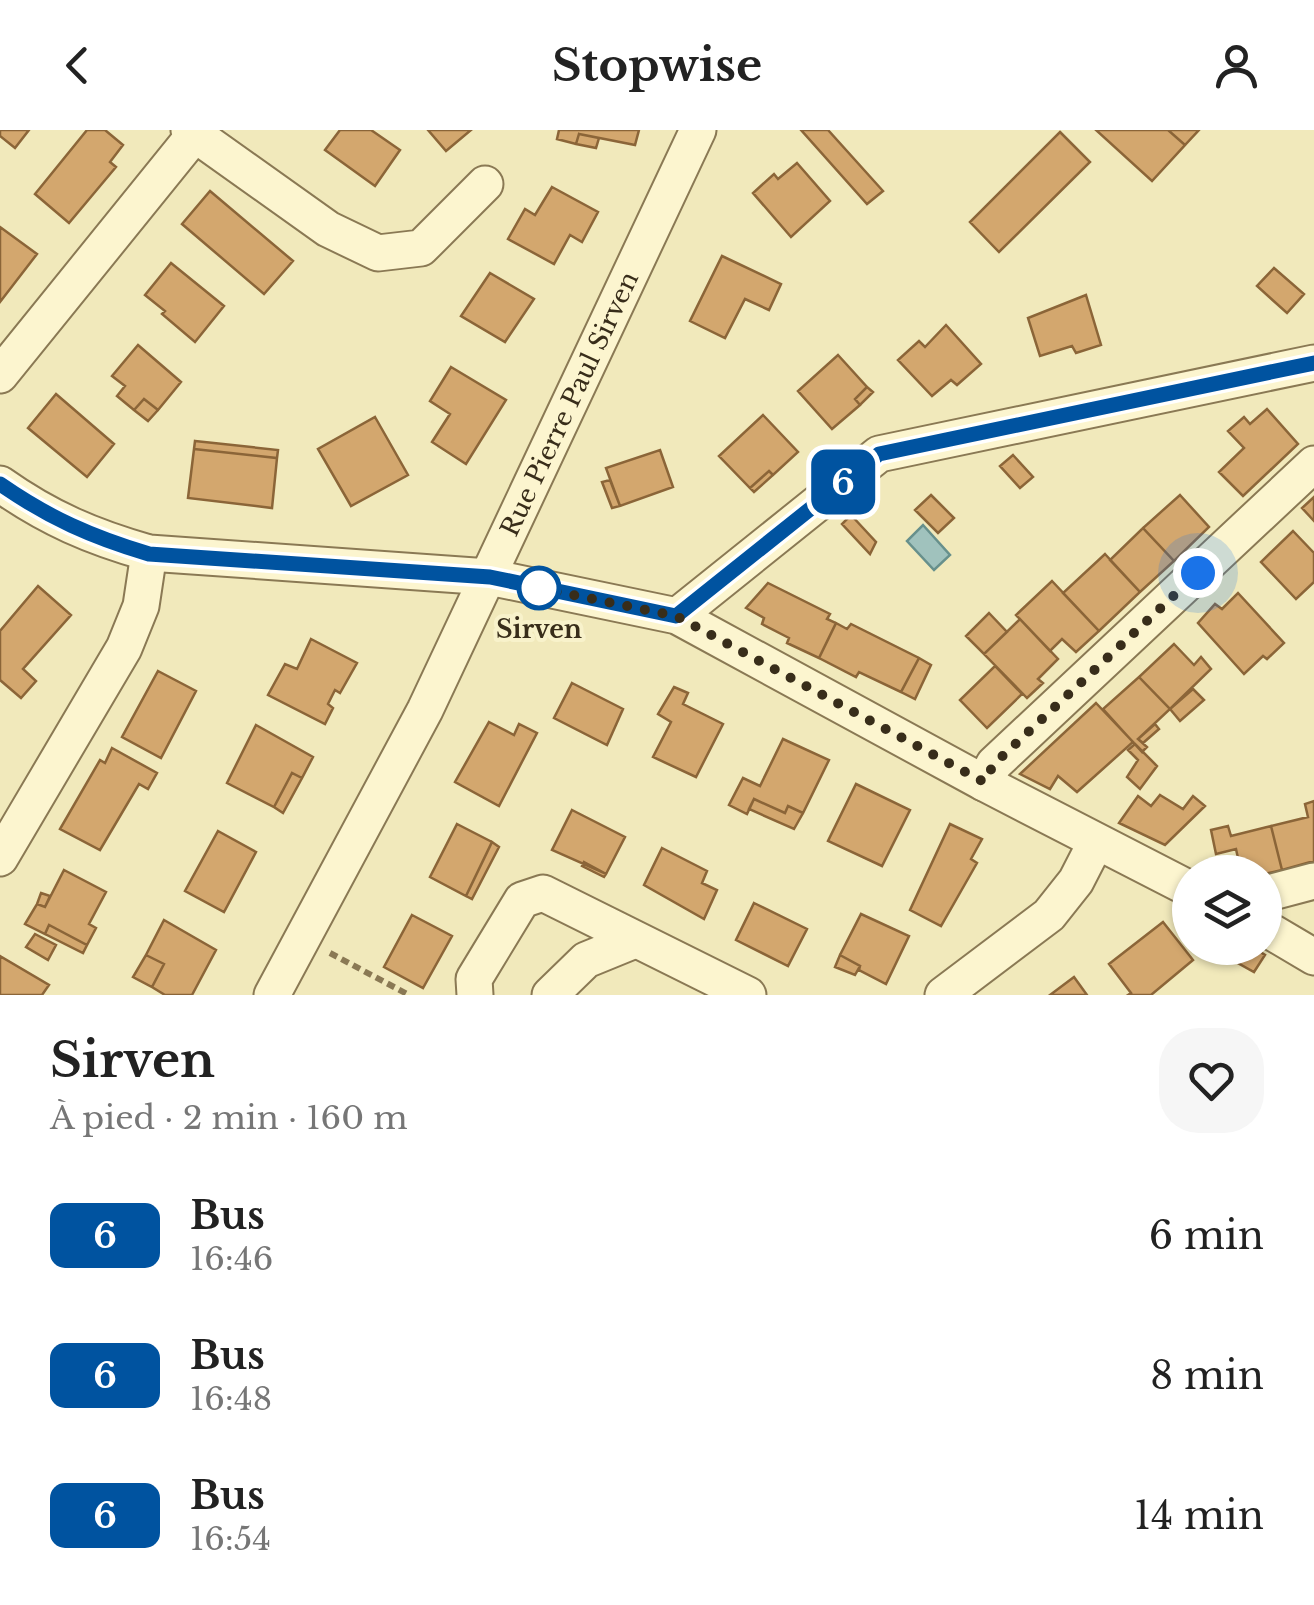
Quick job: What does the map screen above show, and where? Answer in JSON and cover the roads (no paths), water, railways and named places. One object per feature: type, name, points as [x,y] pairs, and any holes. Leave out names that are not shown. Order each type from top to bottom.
[{"type":"street","name":"Rue Pierre Paul Sirven","points":[[272,995],[425,710],[698,130]]},
{"type":"street","points":[[0,375],[192,132],[328,229],[378,253],[421,248],[485,184]]},
{"type":"street","points":[[676,616],[879,454],[1314,363]]},
{"type":"street","points":[[984,782],[994,764],[1314,464]]},
{"type":"street","points":[[0,484],[40,512],[98,538],[149,554],[490,577],[676,616],[1172,880]]},
{"type":"street","points":[[0,858],[124,648],[140,606],[149,554]]},
{"type":"street","points":[[943,995],[1049,915],[1076,882],[1096,842]]},
{"type":"street","points":[[1282,889],[1314,881]]},
{"type":"street","points":[[474,995],[474,979],[522,900],[543,892],[748,995]]},
{"type":"street","points":[[1282,938],[1314,957]]},
{"type":"street","points":[[550,995],[586,960],[635,940]]},
{"type":"water","points":[[923,525],[950,555],[934,570],[907,541]]},
{"type":"place","name":"Sirven","points":[[539,588]]}]
